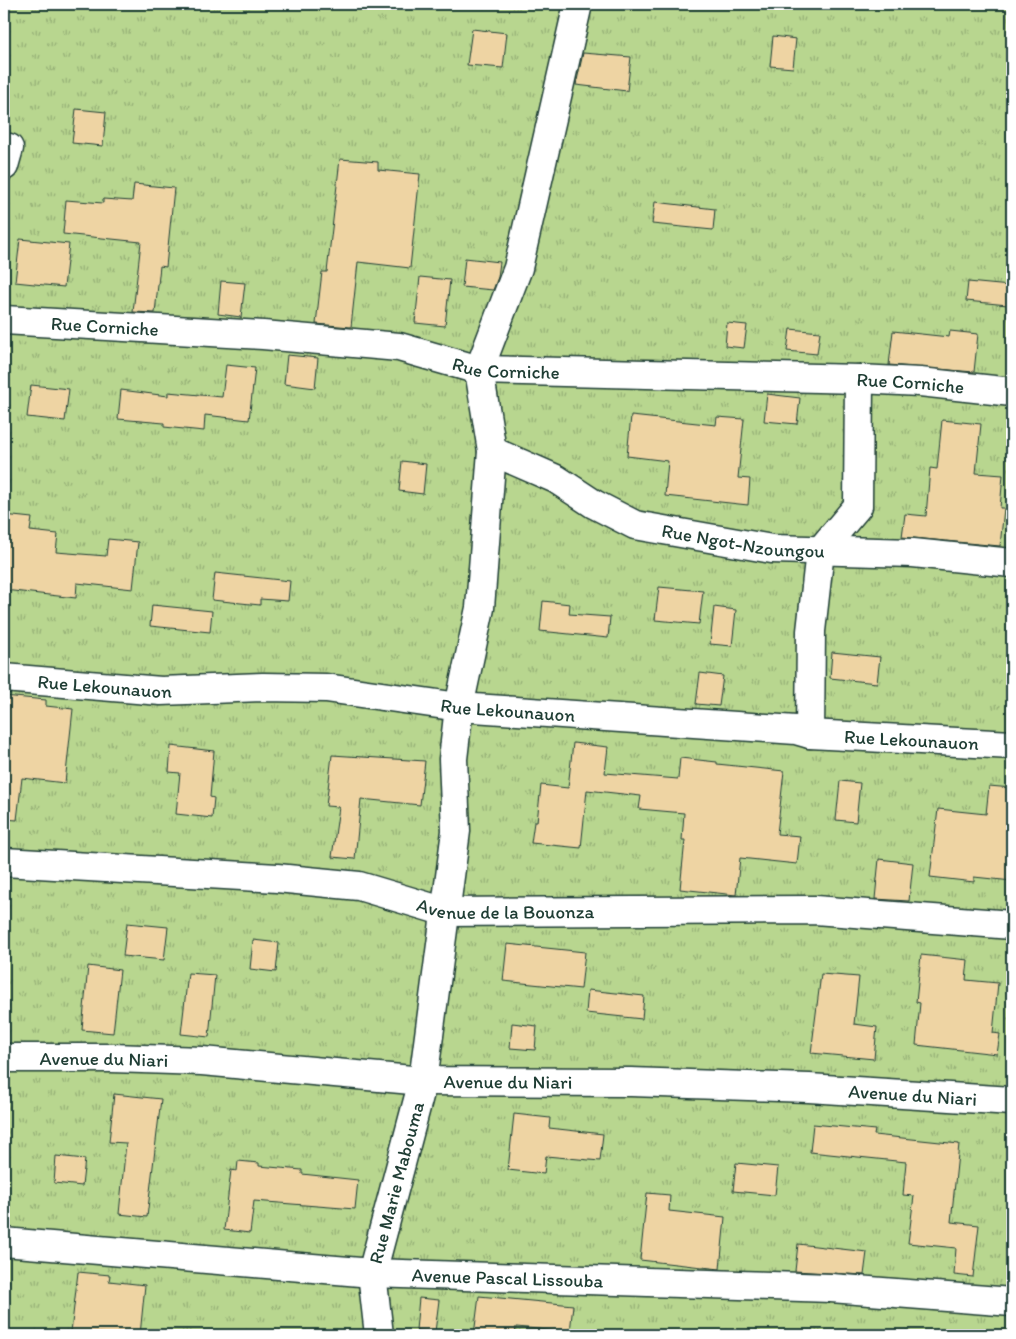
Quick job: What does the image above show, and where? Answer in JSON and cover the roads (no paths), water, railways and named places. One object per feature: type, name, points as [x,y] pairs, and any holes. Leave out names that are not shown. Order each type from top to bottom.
[{"type":"street","points":[[479,370],[518,268],[578,4]]},
{"type":"street","points":[[4,147],[9,148],[4,166]]},
{"type":"street","name":"Rue Corniche","points":[[4,320],[262,335],[399,347],[479,370],[859,379],[920,382],[1012,392]]},
{"type":"street","name":"Rue Marie Mabouma","points":[[379,1335],[372,1273],[423,1081],[456,831],[453,759],[459,708],[480,608],[492,451],[479,370]]},
{"type":"street","points":[[810,734],[811,631],[820,551],[858,506],[859,379]]},
{"type":"street","name":"Rue Ngot-Nzoungou","points":[[492,451],[556,479],[594,504],[635,525],[772,549],[913,553],[1012,563]]},
{"type":"street","name":"Rue Lekounauon","points":[[4,678],[161,691],[262,687],[326,688],[459,708],[786,730],[810,734],[1012,745]]},
{"type":"street","name":"Avenue de la Bouonza","points":[[4,862],[277,878],[359,886],[446,912],[815,910],[1012,925]]},
{"type":"street","name":"Avenue du Niari","points":[[4,1058],[112,1058],[202,1061],[423,1081],[631,1082],[809,1088],[1012,1101]]},
{"type":"street","name":"Avenue Pascal Lissouba","points":[[4,1242],[372,1273],[831,1288],[1012,1302]]}]
